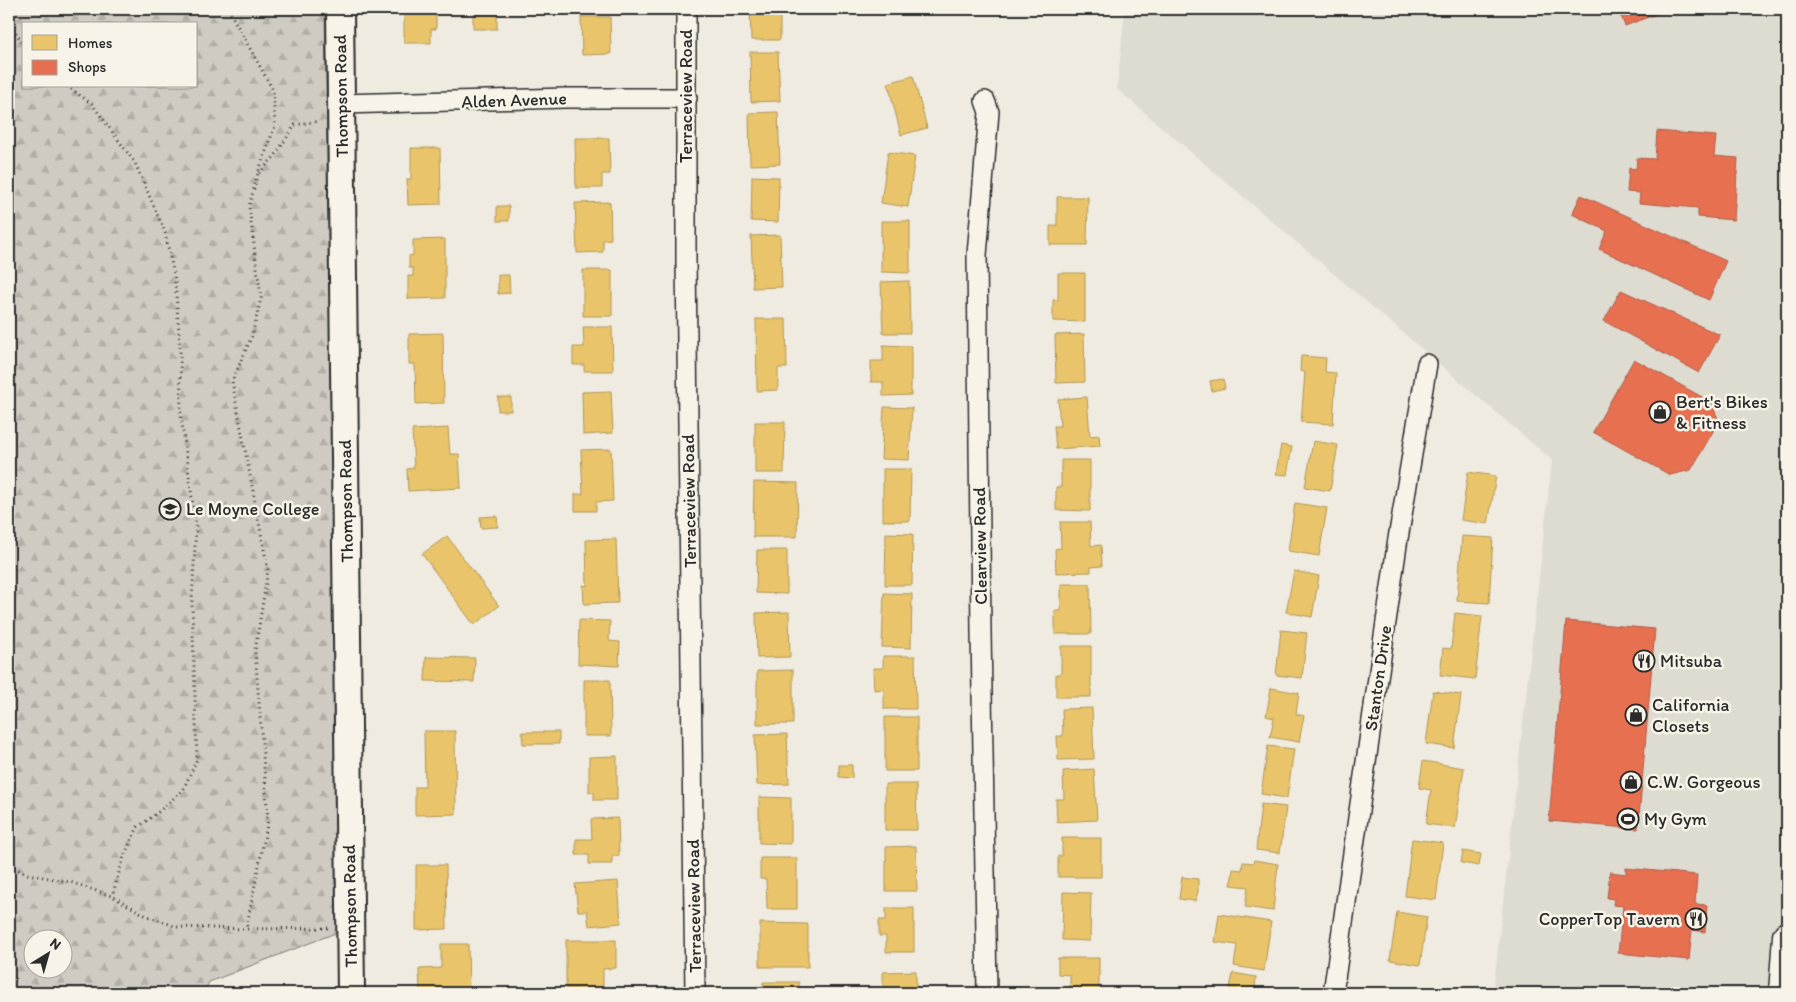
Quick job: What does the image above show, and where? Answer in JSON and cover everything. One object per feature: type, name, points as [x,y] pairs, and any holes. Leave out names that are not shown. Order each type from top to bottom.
[{"type":"main road","points":[[1783,993],[1787,936]]},
{"type":"street","name":"Thompson Road","points":[[340,9],[351,993]]},
{"type":"street","name":"Terraceview Road","points":[[686,9],[686,261],[695,993]]},
{"type":"street","name":"Alden Avenue","points":[[341,110],[566,98],[687,98]]},
{"type":"street","name":"Clearview Road","points":[[986,101],[989,112],[977,255],[987,993]]},
{"type":"street","name":"Stanton Drive","points":[[1333,993],[1397,545],[1427,364]]},
{"type":"path","points":[[228,9],[273,90],[275,126],[257,176],[249,206],[261,298],[252,336],[232,381],[268,570],[255,651],[268,820],[246,929]]},
{"type":"path","points":[[9,19],[22,44]]},
{"type":"path","points":[[70,88],[92,104],[136,164],[165,232],[175,280],[180,346],[181,416],[196,526],[192,602],[198,759],[183,790],[138,827],[124,856],[112,896]]},
{"type":"path","points":[[257,176],[276,156],[295,125],[341,110]]},
{"type":"path","points":[[9,866],[28,874],[70,882],[112,896],[145,915],[177,927],[246,929],[351,928]]},
{"type":"shaded area","points":[[1125,9],[1787,9],[1787,993],[1493,993],[1552,460],[1117,89]]},
{"type":"green space","name":"Le Moyne College","points":[[9,9],[325,9],[338,932],[209,982],[204,993],[9,993]]},
{"type":"building: Homes","points":[[473,9],[497,9],[497,29],[473,29]]},
{"type":"building: Homes","points":[[750,9],[780,9],[780,40],[751,40]]},
{"type":"building: Homes","points":[[404,12],[436,12],[436,29],[431,29],[431,43],[404,43]]},
{"type":"building: Homes","points":[[581,17],[610,17],[611,54],[582,55]]},
{"type":"building: Homes","points":[[750,52],[778,52],[780,101],[751,102]]},
{"type":"building: Homes","points":[[913,76],[927,128],[901,135],[888,83]]},
{"type":"building: Homes","points":[[778,112],[780,164],[750,165],[749,113]]},
{"type":"building: Homes","points":[[575,138],[609,138],[610,174],[602,174],[602,188],[576,188]]},
{"type":"building: Homes","points":[[411,148],[440,148],[441,204],[408,205],[407,179],[411,179]]},
{"type":"building: Homes","points":[[888,152],[915,156],[908,207],[881,203]]},
{"type":"building: Homes","points":[[752,176],[779,177],[778,222],[751,221]]},
{"type":"building: Homes","points":[[1057,197],[1088,197],[1087,245],[1050,245],[1050,226],[1057,226]]},
{"type":"building: Homes","points":[[610,202],[611,239],[603,240],[603,252],[577,253],[575,203]]},
{"type":"building: Homes","points":[[497,206],[509,206],[509,221],[497,221]]},
{"type":"building: Homes","points":[[881,221],[910,221],[910,273],[881,272]]},
{"type":"building: Homes","points":[[780,235],[782,287],[753,288],[751,236]]},
{"type":"building: Homes","points":[[445,239],[445,298],[408,299],[408,276],[413,276],[413,268],[409,268],[409,256],[413,255],[413,240]]},
{"type":"building: Homes","points":[[583,270],[612,270],[612,316],[583,316]]},
{"type":"building: Homes","points":[[1058,273],[1085,273],[1085,322],[1053,321],[1053,300],[1058,300]]},
{"type":"building: Homes","points":[[498,275],[509,275],[510,293],[498,294]]},
{"type":"building: Homes","points":[[909,281],[910,333],[883,333],[881,282]]},
{"type":"building: Homes","points":[[756,319],[786,319],[787,368],[778,368],[778,390],[757,391]]},
{"type":"building: Homes","points":[[583,327],[612,327],[613,371],[584,371],[584,365],[573,365],[573,347],[584,347]]},
{"type":"building: Homes","points":[[443,333],[444,403],[416,404],[415,364],[409,364],[409,334]]},
{"type":"building: Homes","points":[[1084,334],[1085,382],[1056,383],[1055,335]]},
{"type":"building: Homes","points":[[883,345],[911,346],[911,395],[883,396],[883,382],[871,382],[871,361],[883,361]]},
{"type":"building: Homes","points":[[1301,356],[1326,358],[1325,372],[1336,373],[1333,424],[1301,422],[1305,372],[1300,371]]},
{"type":"building: Homes","points":[[1223,379],[1225,388],[1212,391],[1210,381]]},
{"type":"building: Homes","points":[[611,391],[613,433],[583,435],[582,392]]},
{"type":"building: Homes","points":[[498,397],[511,397],[511,411],[498,411]]},
{"type":"building: Homes","points":[[1087,397],[1090,436],[1099,435],[1100,446],[1056,449],[1054,426],[1060,426],[1058,399]]},
{"type":"building: Homes","points":[[884,407],[912,408],[909,460],[881,459]]},
{"type":"building: Homes","points":[[755,422],[785,422],[784,473],[755,473]]},
{"type":"building: Homes","points":[[448,428],[450,454],[459,454],[461,488],[408,491],[407,469],[414,468],[412,430]]},
{"type":"building: Homes","points":[[1313,441],[1338,445],[1330,491],[1305,487]]},
{"type":"building: Homes","points":[[1281,445],[1292,447],[1287,475],[1276,474]]},
{"type":"building: Homes","points":[[611,449],[613,501],[596,502],[596,511],[575,511],[575,494],[583,494],[581,450]]},
{"type":"building: Homes","points":[[1061,460],[1090,460],[1090,511],[1056,510],[1056,487],[1061,487]]},
{"type":"building: Homes","points":[[883,469],[911,469],[910,521],[883,521]]},
{"type":"building: Homes","points":[[1468,472],[1496,476],[1488,524],[1461,520]]},
{"type":"building: Homes","points":[[754,482],[798,483],[797,537],[753,537]]},
{"type":"building: Homes","points":[[1295,503],[1327,508],[1319,556],[1288,551]]},
{"type":"building: Homes","points":[[497,516],[498,527],[481,528],[480,517]]},
{"type":"building: Homes","points":[[1060,522],[1090,522],[1091,546],[1101,545],[1102,566],[1091,567],[1091,572],[1056,573],[1055,549],[1061,548]]},
{"type":"building: Homes","points":[[886,533],[913,534],[912,585],[885,585]]},
{"type":"building: Homes","points":[[447,536],[499,606],[474,625],[422,554]]},
{"type":"building: Homes","points":[[1462,536],[1493,538],[1489,603],[1457,601]]},
{"type":"building: Homes","points":[[616,539],[618,603],[584,604],[583,585],[587,586],[586,540]]},
{"type":"building: Homes","points":[[757,550],[787,550],[787,594],[756,593]]},
{"type":"building: Homes","points":[[1294,571],[1319,576],[1312,617],[1286,612]]},
{"type":"building: Homes","points":[[1061,584],[1090,584],[1091,634],[1055,634],[1055,611],[1061,611]]},
{"type":"building: Homes","points":[[884,593],[912,594],[911,648],[882,647]]},
{"type":"building: Homes","points":[[789,612],[790,657],[757,658],[756,613]]},
{"type":"building: Homes","points":[[1455,613],[1482,616],[1475,679],[1440,675],[1443,648],[1451,649]]},
{"type":"building: Homes","points":[[579,620],[610,621],[609,641],[620,642],[619,666],[578,664]]},
{"type":"building: Homes","points":[[1281,630],[1307,633],[1302,678],[1276,675]]},
{"type":"building: Homes","points":[[1061,646],[1091,646],[1091,697],[1056,697],[1056,674],[1061,674]]},
{"type":"building: Homes","points":[[883,656],[915,656],[916,709],[884,709],[884,689],[874,690],[873,668],[883,668]]},
{"type":"building: Homes","points":[[426,657],[475,658],[474,682],[425,681]]},
{"type":"building: Homes","points":[[793,670],[793,724],[757,724],[757,671]]},
{"type":"building: Homes","points":[[584,680],[610,680],[611,736],[584,736]]},
{"type":"building: Homes","points":[[1271,688],[1299,693],[1296,714],[1304,716],[1299,742],[1270,737],[1274,718],[1266,716]]},
{"type":"building: Homes","points":[[1433,691],[1461,695],[1454,748],[1426,744]]},
{"type":"building: Homes","points":[[1092,708],[1094,759],[1058,760],[1057,736],[1063,736],[1062,709]]},
{"type":"building: Homes","points":[[885,717],[917,717],[917,771],[885,771]]},
{"type":"building: Homes","points":[[424,731],[455,731],[456,814],[415,815],[415,787],[425,787]]},
{"type":"building: Homes","points":[[522,732],[559,732],[559,744],[523,744]]},
{"type":"building: Homes","points":[[787,734],[789,784],[757,785],[755,735]]},
{"type":"building: Homes","points":[[1268,746],[1294,749],[1287,798],[1261,794]]},
{"type":"building: Homes","points":[[617,756],[617,800],[594,800],[594,792],[589,792],[589,757]]},
{"type":"building: Homes","points":[[1423,761],[1464,768],[1455,828],[1426,824],[1431,790],[1419,788]]},
{"type":"building: Homes","points":[[839,765],[852,765],[852,778],[839,777]]},
{"type":"building: Homes","points":[[1094,769],[1097,820],[1057,822],[1056,799],[1064,799],[1063,771]]},
{"type":"building: Homes","points":[[885,784],[916,784],[917,830],[885,830]]},
{"type":"building: Homes","points":[[759,797],[791,798],[791,844],[759,843]]},
{"type":"building: Homes","points":[[1261,804],[1286,807],[1280,853],[1256,850]]},
{"type":"building: Homes","points":[[618,818],[619,856],[612,856],[612,864],[589,864],[589,855],[576,855],[576,839],[592,839],[591,819]]},
{"type":"building: Homes","points":[[1062,838],[1101,838],[1101,877],[1058,877],[1058,856],[1062,856]]},
{"type":"building: Homes","points":[[1412,839],[1443,843],[1436,900],[1405,896]]},
{"type":"building: Homes","points":[[916,846],[917,891],[886,891],[886,847]]},
{"type":"building: Homes","points":[[1463,851],[1481,854],[1479,866],[1461,863]]},
{"type":"building: Homes","points":[[760,858],[797,858],[797,909],[767,909],[766,879],[760,879]]},
{"type":"building: Homes","points":[[1254,860],[1278,864],[1273,911],[1245,907],[1248,887],[1231,885],[1233,869],[1242,870],[1243,862],[1253,863]]},
{"type":"building: Homes","points":[[416,865],[446,865],[447,929],[416,930]]},
{"type":"building: Homes","points":[[1182,877],[1198,879],[1198,892],[1195,901],[1179,899]]},
{"type":"building: Homes","points":[[618,881],[621,923],[589,926],[587,911],[578,911],[575,884]]},
{"type":"building: Homes","points":[[1063,892],[1091,893],[1090,941],[1062,940]]},
{"type":"building: Homes","points":[[886,908],[914,908],[914,952],[886,952],[886,936],[879,936],[879,920],[886,920]]},
{"type":"building: Homes","points":[[1397,912],[1427,917],[1420,965],[1390,960]]},
{"type":"building: Homes","points":[[1219,914],[1271,922],[1264,971],[1234,966],[1237,945],[1215,942]]},
{"type":"building: Homes","points":[[760,923],[808,924],[808,967],[760,967]]},
{"type":"building: Homes","points":[[566,940],[616,940],[616,968],[603,969],[603,992],[576,992],[576,989],[566,989]]},
{"type":"building: Homes","points":[[441,944],[468,944],[469,993],[420,993],[419,969],[441,968]]},
{"type":"building: Homes","points":[[1058,958],[1099,958],[1099,993],[1058,993],[1058,991],[1070,991],[1070,975],[1058,974]]},
{"type":"building: Homes","points":[[916,971],[916,993],[883,993],[883,972]]},
{"type":"building: Homes","points":[[1233,973],[1256,977],[1255,988],[1262,989],[1261,993],[1229,993]]},
{"type":"building: Homes","points":[[763,982],[799,982],[799,993],[763,993]]},
{"type":"building: Shops","points":[[1618,9],[1669,9],[1625,26]]},
{"type":"building: Shops","points":[[1657,131],[1716,136],[1714,156],[1738,158],[1734,220],[1698,217],[1698,208],[1639,203],[1640,193],[1627,192],[1629,168],[1636,169],[1637,158],[1655,159]]},
{"type":"building: Shops","points":[[1581,195],[1726,261],[1709,300],[1599,249],[1607,231],[1572,214]]},
{"type":"building: Shops","points":[[1621,290],[1720,335],[1699,373],[1604,321]]},
{"type":"building: Shops","name":"Bert's Bikes & Fitness","points":[[1634,359],[1711,402],[1719,421],[1691,470],[1670,475],[1593,432]]},
{"type":"building: Shops","points":[[1566,621],[1655,629],[1638,829],[1549,821]]},
{"type":"building: Shops","points":[[1626,868],[1697,875],[1695,904],[1707,905],[1705,932],[1692,930],[1689,960],[1618,953],[1623,906],[1613,905],[1614,899],[1607,898],[1610,872],[1626,874]]},
{"type":"place","name":"Bert's Bikes & Fitness","points":[[1660,412]]},
{"type":"place","name":"Le Moyne College","points":[[170,509]]},
{"type":"place","name":"Mitsuba","points":[[1644,661]]},
{"type":"place","name":"California Closets","points":[[1636,715]]},
{"type":"place","name":"C.W. Gorgeous","points":[[1631,782]]},
{"type":"place","name":"My Gym","points":[[1628,819]]},
{"type":"place","name":"CopperTop Tavern","points":[[1696,919]]}]
